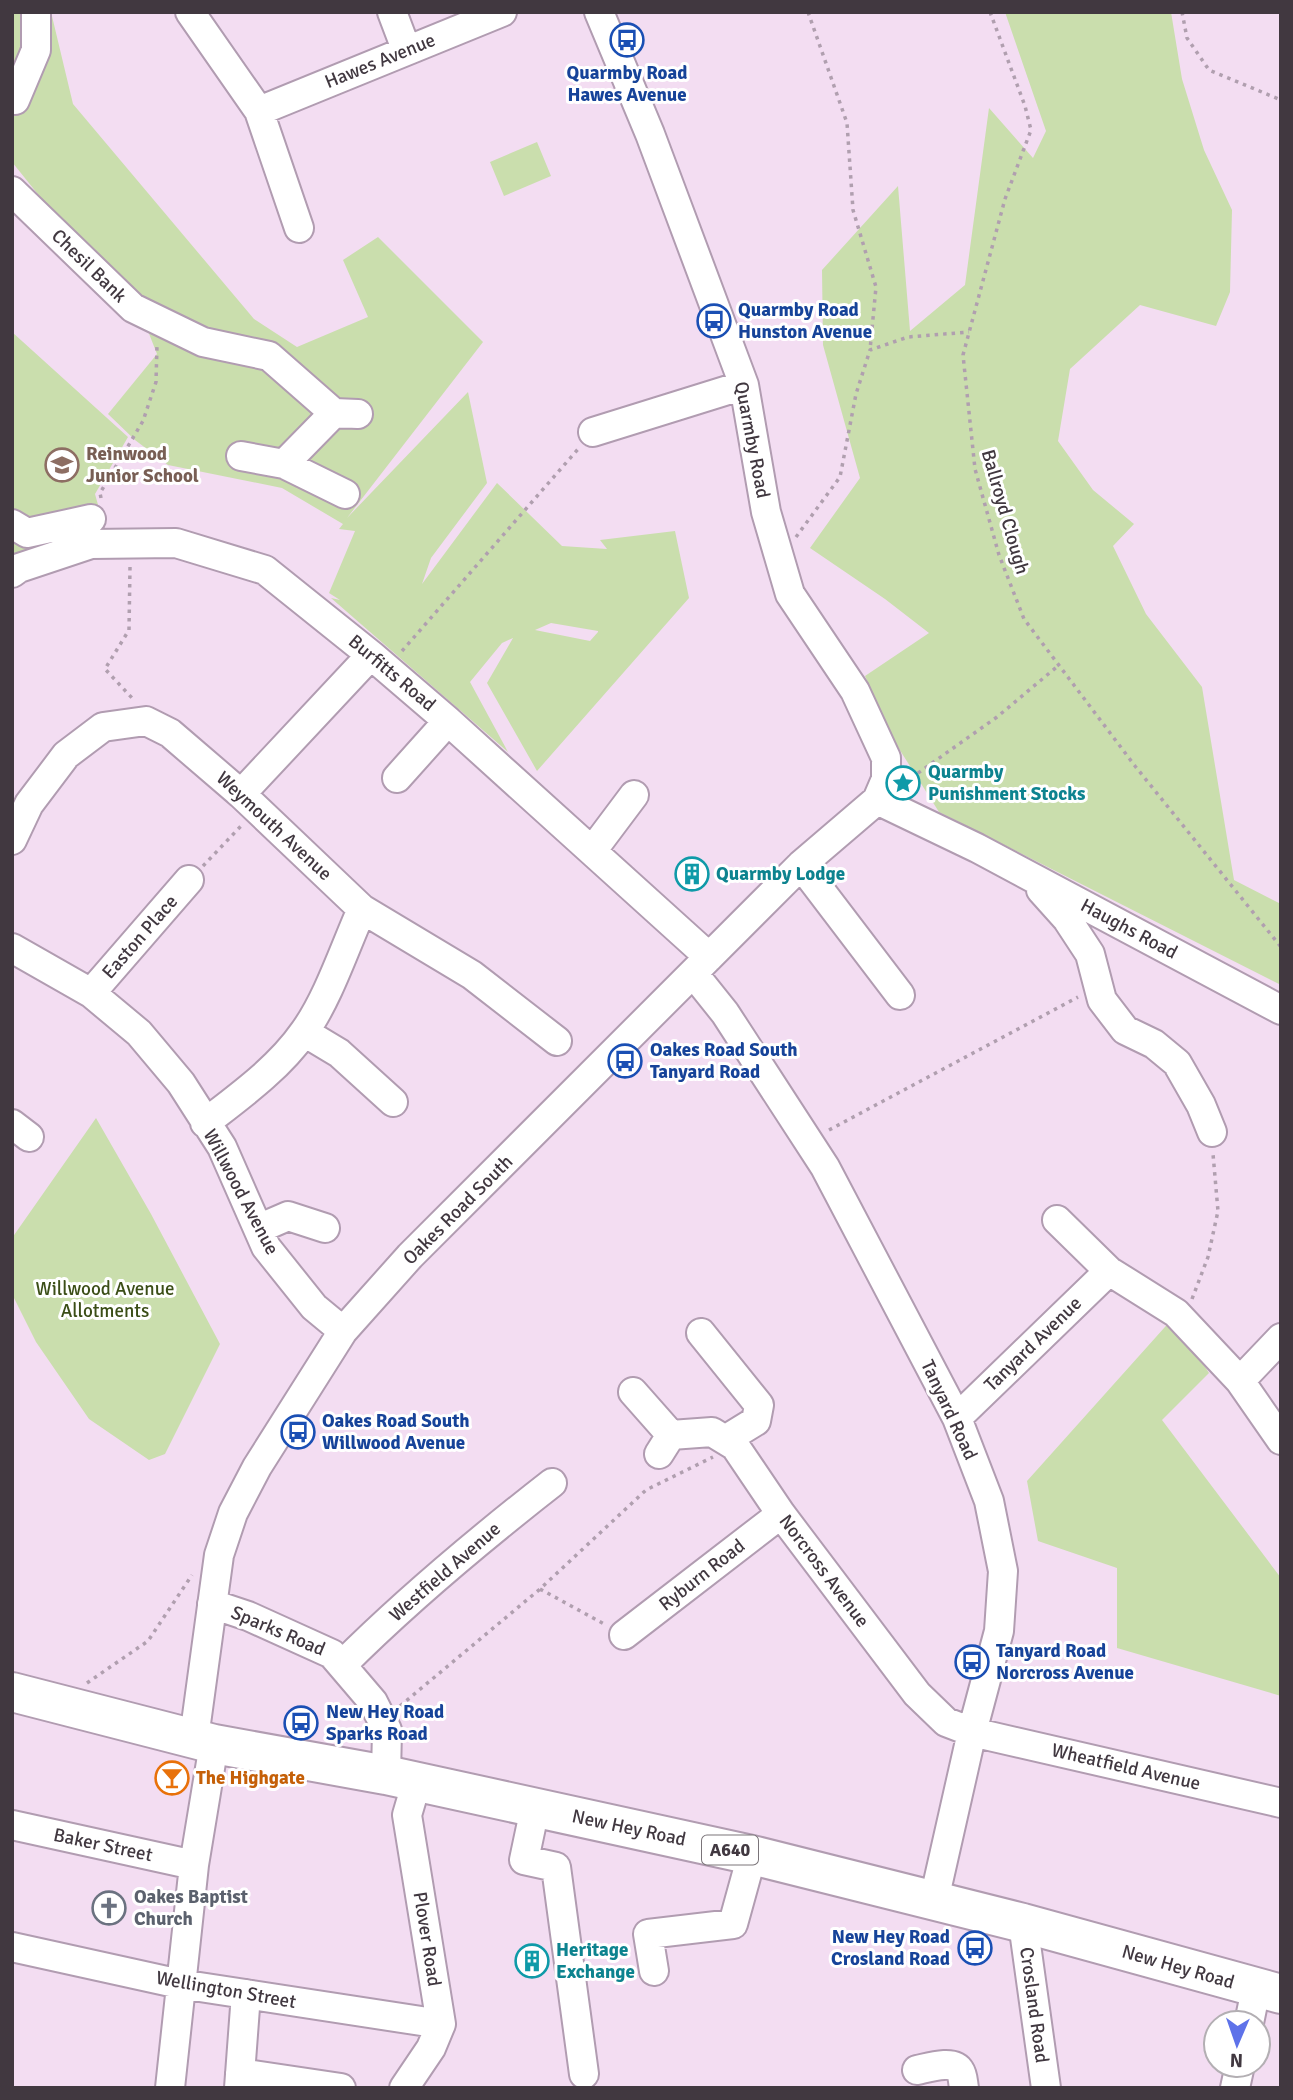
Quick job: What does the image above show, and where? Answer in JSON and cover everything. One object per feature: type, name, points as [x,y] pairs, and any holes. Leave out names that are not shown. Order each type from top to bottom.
[{"type":"highway","name":"New Hey Road","points":[[12,1692],[204,1741],[402,1778],[752,1855],[934,1900],[1023,1923],[1262,2002]]},
{"type":"street","points":[[15,100],[36,50],[36,12]]},
{"type":"street","points":[[191,12],[259,111],[299,228]]},
{"type":"street","points":[[392,12],[406,49]]},
{"type":"street","name":"Hawes Avenue","points":[[259,111],[502,12]]},
{"type":"street","name":"Quarmby Road","points":[[599,12],[646,125],[744,385],[766,513],[790,594],[855,691],[890,779]]},
{"type":"street","name":"Chesil Bank","points":[[12,191],[133,308],[203,342],[269,356],[346,414],[284,464]]},
{"type":"street","points":[[593,432],[744,385]]},
{"type":"street","points":[[241,456],[284,464],[345,494]]},
{"type":"street","points":[[12,524],[27,533],[96,511]]},
{"type":"street","name":"Burfitts Road","points":[[12,573],[19,568],[91,544],[176,543],[265,570],[448,721],[592,851],[701,965]]},
{"type":"street","points":[[249,802],[379,662]]},
{"type":"street","points":[[12,839],[29,804],[66,755],[103,727],[146,721],[158,727]]},
{"type":"street","points":[[397,778],[448,721]]},
{"type":"street","name":"Weymouth Avenue","points":[[158,727],[170,733],[249,802],[362,909],[472,975],[557,1041]]},
{"type":"street","name":"Haughs Road","points":[[890,779],[925,823],[1281,1010]]},
{"type":"street","name":"Oakes Road South","points":[[170,2088],[194,1865],[204,1741],[202,1685],[212,1604],[219,1555],[233,1513],[257,1467],[343,1331],[410,1256],[800,864],[890,779]]},
{"type":"street","points":[[592,851],[634,795]]},
{"type":"street","name":"Haughs Road","points":[[977,848],[1040,890],[1067,919],[1090,954],[1102,1000],[1125,1030],[1154,1044],[1177,1062],[1201,1105],[1212,1132]]},
{"type":"street","points":[[800,864],[900,995]]},
{"type":"street","name":"Easton Place","points":[[91,993],[189,880]]},
{"type":"street","points":[[205,1123],[259,1081],[304,1032],[324,995],[362,909]]},
{"type":"street","name":"Willwood Avenue","points":[[12,948],[91,993],[139,1033],[181,1083],[222,1147],[266,1247],[314,1307],[343,1331]]},
{"type":"street","name":"Tanyard Road","points":[[701,965],[725,1013],[825,1167],[957,1418],[989,1501],[1003,1571],[999,1632],[971,1732],[934,1900]]},
{"type":"street","points":[[304,1032],[339,1053],[393,1102]]},
{"type":"street","points":[[258,1229],[288,1216],[325,1228]]},
{"type":"street","points":[[1057,1220],[1109,1271],[1176,1313],[1240,1381],[1281,1440]]},
{"type":"street","name":"Tanyard Avenue","points":[[957,1418],[1109,1271]]},
{"type":"street","points":[[633,1392],[665,1445],[712,1432],[730,1443],[756,1421],[759,1405],[701,1333]]},
{"type":"street","points":[[1240,1381],[1281,1338]]},
{"type":"street","name":"Norcross Avenue","points":[[730,1443],[917,1694],[946,1722],[971,1732]]},
{"type":"street","name":"Westfield Avenue","points":[[342,1665],[378,1629],[454,1562],[552,1483]]},
{"type":"street","name":"Ryburn Road","points":[[624,1635],[781,1514]]},
{"type":"street","name":"Sparks Road","points":[[212,1604],[248,1616],[332,1654],[373,1702],[387,1730],[402,1778]]},
{"type":"street","name":"Wheatfield Avenue","points":[[971,1732],[1281,1802]]},
{"type":"street","name":"Plover Road","points":[[402,1778],[441,2024]]},
{"type":"street","points":[[535,1808],[524,1860],[556,1867],[584,2074]]},
{"type":"street","name":"Baker Street","points":[[12,1825],[194,1865]]},
{"type":"street","points":[[654,1971],[648,1934],[733,1924],[752,1855]]},
{"type":"street","name":"Crosland Road","points":[[1023,1923],[1041,2087]]},
{"type":"street","name":"Wellington Street","points":[[12,1947],[180,1984],[441,2024]]},
{"type":"street","points":[[246,1994],[239,2080],[341,2088]]},
{"type":"street","points":[[404,2088],[431,2048],[441,2024]]},
{"type":"street","points":[[917,2070],[951,2065],[957,2067],[964,2088]]},
{"type":"path","points":[[779,560],[839,477],[856,394],[870,350],[876,287],[853,210],[847,123],[808,12]]},
{"type":"path","name":"Ballroyd Clough","points":[[990,12],[1025,106],[1031,130],[1005,199],[963,355],[975,469],[999,555],[1024,619],[1135,766],[1281,947]]},
{"type":"path","points":[[1182,12],[1187,38],[1209,70],[1281,100]]},
{"type":"path","points":[[96,511],[100,493],[143,421],[156,382],[157,320]]},
{"type":"path","points":[[870,350],[908,337],[969,332]]},
{"type":"path","points":[[379,662],[593,432]]},
{"type":"path","points":[[131,544],[130,630],[105,669],[158,727]]},
{"type":"path","points":[[925,823],[890,779],[996,717],[1059,665]]},
{"type":"path","points":[[189,880],[249,802]]},
{"type":"path","points":[[808,1141],[1098,986]]},
{"type":"path","points":[[1183,1321],[1208,1257],[1218,1210],[1212,1132]]},
{"type":"path","points":[[383,1721],[540,1589],[646,1490],[730,1443]]},
{"type":"path","points":[[56,1703],[148,1641],[192,1575],[219,1555]]},
{"type":"path","points":[[540,1589],[624,1635]]},
{"type":"green space","points":[[12,12],[51,12],[73,104],[254,319],[297,347],[368,317],[343,260],[378,237],[483,342],[347,518],[468,392],[487,483],[431,558],[422,584],[497,483],[562,546],[607,549],[600,540],[675,531],[689,598],[537,771],[487,683],[513,638],[502,643],[470,682],[508,752],[331,598],[340,600],[329,593],[355,531],[339,529],[343,524],[282,488],[168,465],[135,440],[108,414],[157,354],[135,298],[78,244],[12,162]],"holes":[[[551,623],[598,631],[590,641],[535,630]]]},
{"type":"green space","points":[[1005,12],[1171,12],[1182,79],[1204,150],[1232,210],[1230,292],[1216,326],[1140,305],[1070,369],[1058,441],[1093,490],[1134,524],[1113,546],[1146,614],[1202,687],[1234,880],[1281,904],[1281,985],[939,812],[896,744],[865,676],[929,633],[810,548],[860,478],[823,345],[822,270],[898,186],[910,331],[965,285],[989,108],[1033,158],[1046,131]]},
{"type":"green space","points":[[537,142],[551,176],[504,196],[490,162]]},
{"type":"green space","name":"Reinwood Junior School","points":[[12,332],[128,437],[95,494],[105,530],[12,558]]},
{"type":"green space","name":"Willwood Avenue Allotments","points":[[96,1118],[220,1344],[165,1454],[149,1460],[89,1419],[36,1342],[12,1294],[12,1238]]},
{"type":"green space","points":[[1173,1318],[1209,1373],[1162,1420],[1281,1578],[1281,1696],[1117,1648],[1117,1568],[1038,1541],[1027,1481]]},
{"type":"place","name":"Quarmby Road Hawes Avenue","points":[[627,40]]},
{"type":"place","name":"Quarmby Road Hunston Avenue","points":[[714,321]]},
{"type":"place","name":"Reinwood Junior School","points":[[62,465]]},
{"type":"place","name":"Quarmby Punishment Stocks","points":[[903,783]]},
{"type":"place","name":"Quarmby Lodge","points":[[692,874]]},
{"type":"place","name":"Oakes Road South Tanyard Road","points":[[625,1061]]},
{"type":"place","name":"Oakes Road South Willwood Avenue","points":[[298,1432]]},
{"type":"place","name":"Tanyard Road Norcross Avenue","points":[[972,1662]]},
{"type":"place","name":"New Hey Road Sparks Road","points":[[301,1723]]},
{"type":"place","name":"The Highgate","points":[[172,1778]]},
{"type":"place","name":"Oakes Baptist Church","points":[[109,1908]]},
{"type":"place","name":"New Hey Road Crosland Road","points":[[975,1948]]},
{"type":"place","name":"Heritage Exchange","points":[[532,1961]]}]
